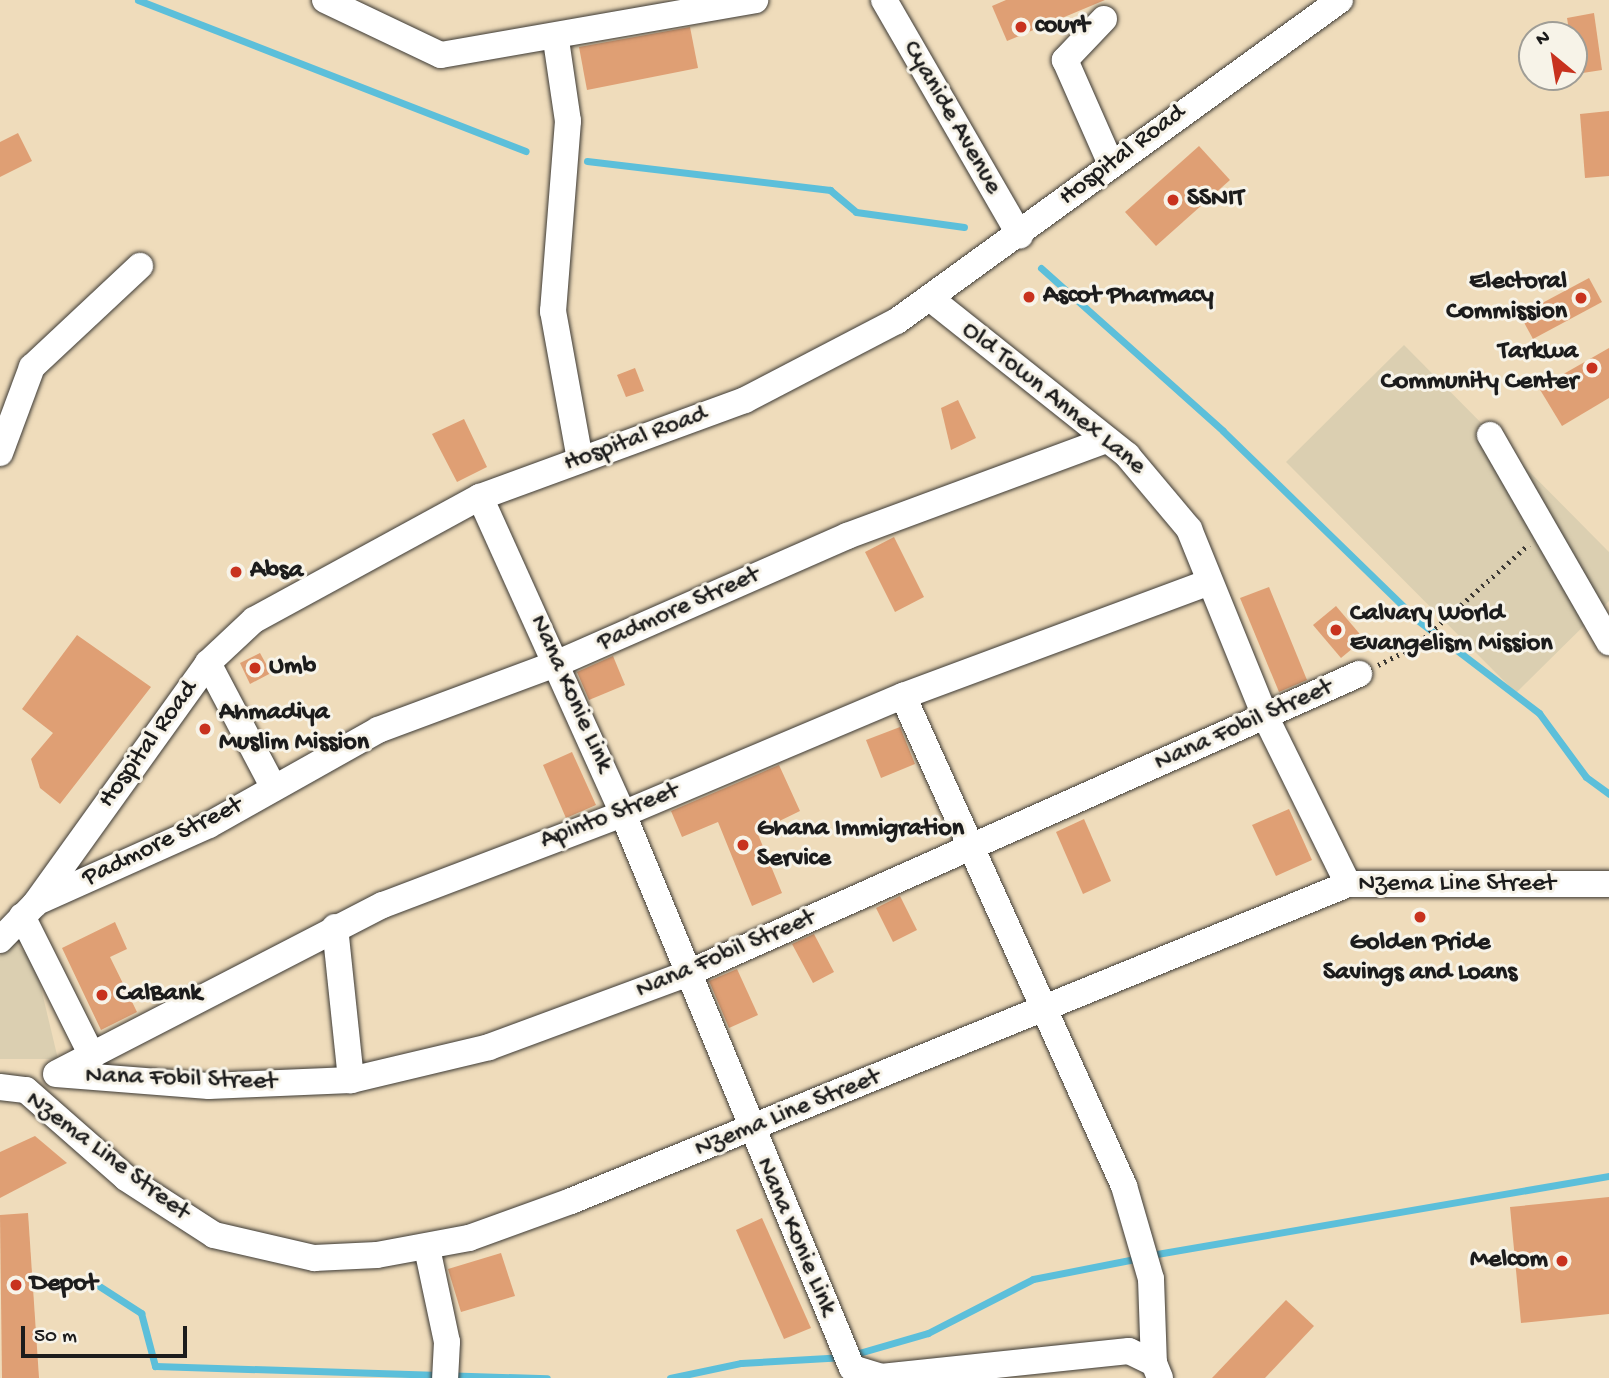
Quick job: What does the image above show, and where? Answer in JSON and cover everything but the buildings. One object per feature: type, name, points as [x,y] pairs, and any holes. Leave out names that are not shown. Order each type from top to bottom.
[{"type":"street","points":[[325,0],[441,55],[556,40],[641,16],[755,0]]},
{"type":"street","name":"Cyanide Avenue","points":[[884,0],[1020,236]]},
{"type":"street","name":"Hospital Road","points":[[0,940],[28,910],[208,663],[254,620],[480,497],[745,400],[931,299],[1020,236],[1110,162],[1340,0]]},
{"type":"street","points":[[1104,19],[1065,60],[1110,162]]},
{"type":"street","points":[[556,40],[568,121],[553,311],[580,460]]},
{"type":"street","points":[[0,453],[32,367],[140,266]]},
{"type":"street","name":"Old Town Annex Lane","points":[[931,299],[1104,441],[1127,455],[1170,502],[1189,529],[1265,716],[1348,884]]},
{"type":"street","points":[[1490,435],[1548,527],[1609,642]]},
{"type":"street","name":"Padmore Street","points":[[28,910],[209,825],[378,730],[558,663],[847,536],[1104,441]]},
{"type":"street","name":"Nana Konie Link","points":[[480,497],[558,663],[845,1357],[864,1376],[1044,1362],[1103,1350],[1129,1350],[1157,1370]]},
{"type":"street","name":"Apinto Street","points":[[26,1090],[335,927],[622,814],[903,696],[1210,582]]},
{"type":"street","points":[[208,663],[274,788]]},
{"type":"street","name":"Nana Fobil Street","points":[[56,1074],[209,1086],[351,1080],[489,1047],[686,974],[1359,674]]},
{"type":"street","points":[[903,696],[973,848],[1040,1012],[1139,1226],[1152,1279],[1157,1370]]},
{"type":"street","name":"Nzema Line Street","points":[[0,1087],[26,1090],[126,1178],[214,1235],[314,1258],[427,1248],[571,1201],[1040,1012],[1348,884],[1609,884]]},
{"type":"street","points":[[28,910],[92,1056]]},
{"type":"street","points":[[335,927],[351,1080]]},
{"type":"street","points":[[427,1248],[447,1342],[445,1378]]},
{"type":"path","points":[[1359,674],[1414,647],[1548,527]]},
{"type":"shaded area","points":[[1404,345],[1609,552],[1609,601],[1516,693],[1286,462]]},
{"type":"shaded area","points":[[13,941],[35,963],[58,1059],[0,1059],[0,956]]},
{"type":"waterway","points":[[138,0],[526,151]]},
{"type":"waterway","points":[[587,161],[830,190],[856,212],[964,227]]},
{"type":"waterway","points":[[1041,268],[1223,431],[1416,619],[1539,713],[1586,777],[1609,794]]},
{"type":"waterway","points":[[1151,1255],[1609,1176]]},
{"type":"waterway","points":[[670,1378],[741,1363],[845,1357],[928,1333],[1033,1279],[1140,1258]]},
{"type":"waterway","points":[[96,1284],[141,1313],[155,1366],[547,1378]]},
{"type":"place","name":"court","points":[[1021,27]]},
{"type":"place","name":"SSNIT","points":[[1173,200]]},
{"type":"place","name":"Ascot Pharmacy","points":[[1029,297]]},
{"type":"place","name":"Electoral Commission","points":[[1581,298]]},
{"type":"place","name":"Tarkwa Community Center","points":[[1592,368]]},
{"type":"place","name":"Absa","points":[[236,572]]},
{"type":"place","name":"Calvary World Evangelism Mission","points":[[1336,630]]},
{"type":"place","name":"Umb","points":[[255,668]]},
{"type":"place","name":"Ahmadiya Muslim Mission","points":[[205,729]]},
{"type":"place","name":"Ghana Immigration Service","points":[[743,845]]},
{"type":"place","name":"Golden Pride Savings and Loans","points":[[1420,917]]},
{"type":"place","name":"CalBank","points":[[102,995]]},
{"type":"place","name":"Melcom","points":[[1562,1261]]},
{"type":"place","name":"Depot","points":[[16,1285]]}]
